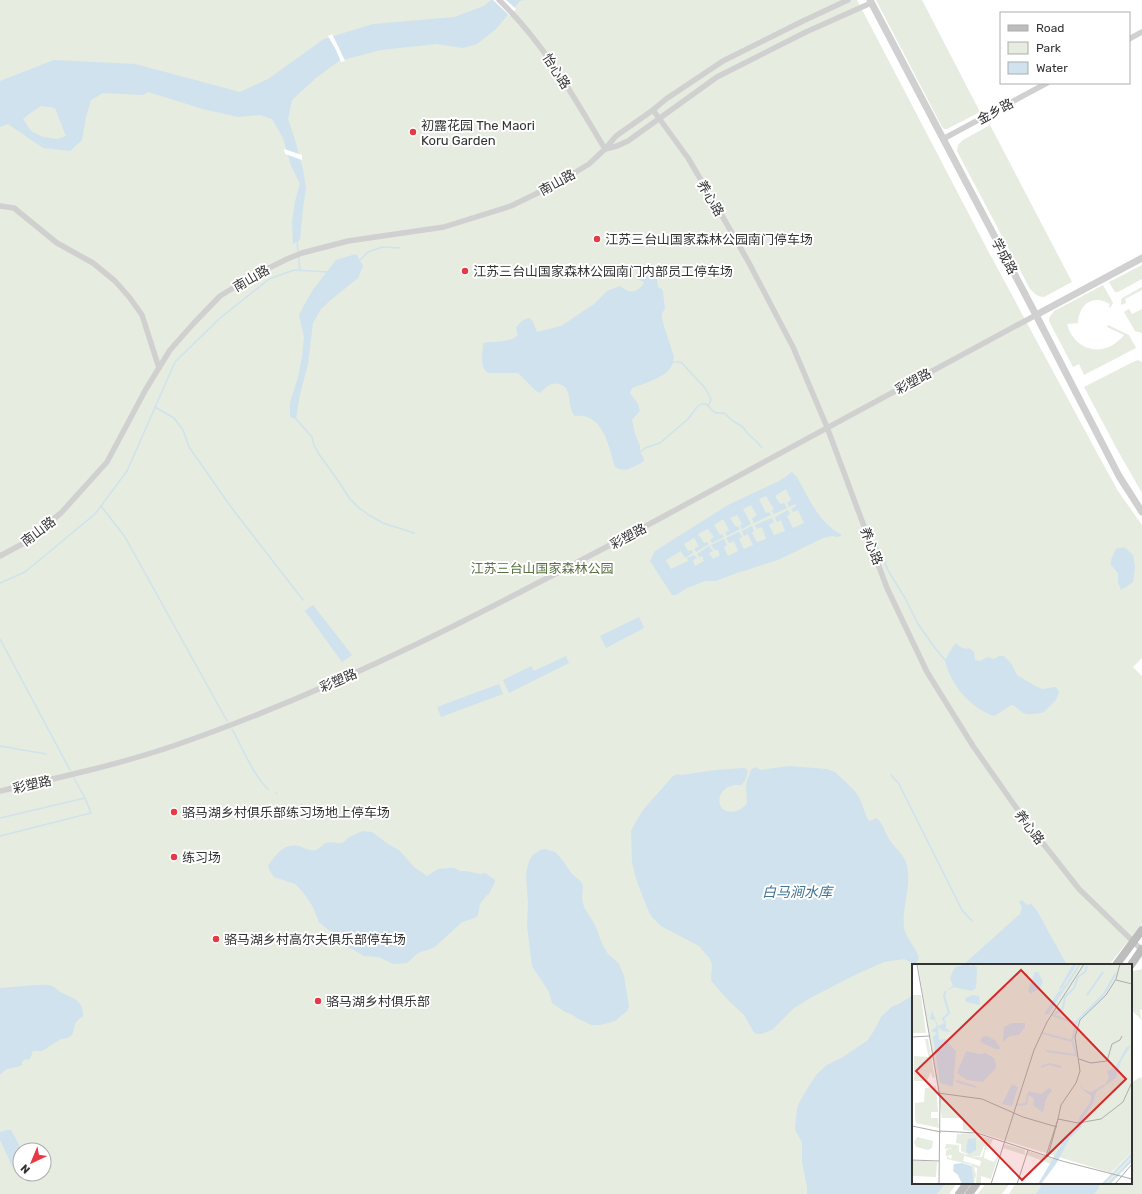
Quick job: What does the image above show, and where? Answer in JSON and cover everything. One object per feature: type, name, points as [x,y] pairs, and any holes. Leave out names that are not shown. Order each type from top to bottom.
[{"type":"main road","points":[[1117,964],[1142,930]]},
{"type":"main road","points":[[1132,964],[1142,950]]},
{"type":"main road","points":[[959,1194],[966,1184]]},
{"type":"main road","points":[[969,1194],[976,1184]]},
{"type":"street","name":"怡心路","points":[[499,0],[516,16],[540,45],[606,149]]},
{"type":"street","name":"南山路","points":[[0,556],[24,543],[61,513],[107,462],[146,389],[170,350],[220,296],[251,277],[287,258],[302,253],[348,241],[444,227],[511,206],[556,184],[589,164],[606,149],[616,136],[666,99],[723,61],[802,21],[848,0]]},
{"type":"street","name":"南山路","points":[[606,149],[628,141],[717,77],[806,32],[870,2]]},
{"type":"street","name":"学成路","points":[[870,2],[1036,315],[1119,476],[1142,512]]},
{"type":"street","points":[[1130,38],[1142,32]]},
{"type":"street","name":"金乡路","points":[[943,139],[1045,84]]},
{"type":"street","name":"养心路","points":[[653,110],[688,158],[749,263],[793,347],[827,427],[888,588],[927,672],[973,746],[1026,824],[1079,888],[1142,950]]},
{"type":"street","points":[[0,206],[14,208],[56,243],[93,263],[115,281],[142,315],[159,368]]},
{"type":"street","name":"彩塑路","points":[[0,791],[122,761],[173,746],[272,708],[362,670],[446,630],[561,572],[1142,258]]},
{"type":"green space","name":"江苏三台山国家森林公园","points":[[0,0],[857,0],[986,247],[1096,451],[1118,491],[1142,525],[1142,658],[1133,667],[1142,676],[1142,924],[1110,964],[912,964],[912,1184],[956,1184],[949,1194],[0,1194]]},
{"type":"green space","points":[[876,0],[922,0],[980,112],[947,129],[942,127]]},
{"type":"green space","points":[[990,125],[1072,282],[1044,297],[1037,295],[1030,289],[957,151],[958,145],[963,140]]},
{"type":"green space","points":[[1142,265],[1142,279],[1118,292],[1115,292],[1109,282]]},
{"type":"green space","points":[[1103,285],[1113,303],[1110,308],[1110,304],[1104,301],[1098,300],[1088,303],[1081,311],[1078,323],[1067,324],[1071,334],[1084,346],[1092,349],[1109,347],[1124,335],[1107,327],[1108,325],[1129,335],[1136,348],[1084,375],[1079,364],[1073,367],[1049,321],[1049,318],[1054,311]]},
{"type":"green space","points":[[1142,287],[1142,290],[1125,299],[1126,303],[1121,305],[1122,298]]},
{"type":"green space","points":[[1129,309],[1132,314],[1142,309],[1142,333],[1135,331],[1124,312]]},
{"type":"green space","points":[[1138,360],[1142,362],[1142,493],[1084,387]]},
{"type":"green space","points":[[1142,969],[1142,1011],[1140,1009],[1142,1020],[1132,1011],[1133,971]]},
{"type":"green space","points":[[1140,1077],[1142,1079],[1142,1194],[1009,1194],[1015,1184],[1132,1184],[1132,1082]]},
{"type":"green space","points":[[985,1184],[1009,1184],[1002,1194],[978,1194]]},
{"type":"water","points":[[491,0],[524,0],[520,1],[495,30],[477,44],[463,48],[436,44],[381,50],[339,61],[316,78],[292,100],[288,119],[303,169],[306,189],[300,240],[293,244],[292,222],[295,201],[300,184],[291,166],[283,138],[272,119],[260,115],[238,117],[203,109],[148,92],[143,95],[103,93],[91,100],[82,140],[70,151],[43,148],[8,124],[0,127],[0,81],[54,60],[135,64],[240,92],[268,79],[324,39],[373,24],[454,17],[484,6]],"holes":[[[41,106],[55,108],[66,136],[57,139],[43,137],[31,131],[23,119]]]},
{"type":"water","points":[[356,254],[363,266],[358,278],[321,309],[313,323],[308,364],[300,394],[296,419],[292,418],[290,416],[290,403],[298,377],[304,337],[299,315],[312,291],[336,260]]},
{"type":"water","points":[[653,265],[659,266],[659,273],[656,274],[658,287],[662,289],[663,292],[665,309],[662,313],[662,318],[674,357],[673,364],[658,378],[632,388],[630,393],[638,404],[640,411],[632,420],[635,434],[640,446],[640,452],[644,461],[634,467],[622,470],[615,467],[607,441],[598,425],[592,419],[585,416],[575,416],[572,412],[567,389],[564,386],[553,384],[548,386],[540,393],[536,391],[518,373],[488,373],[483,367],[482,363],[483,343],[507,341],[515,338],[518,335],[516,328],[522,321],[528,318],[530,318],[533,322],[537,332],[561,326],[594,304],[607,291],[620,286],[628,291],[638,290],[644,282],[637,279],[636,276]]},
{"type":"water","points":[[792,472],[797,477],[815,510],[827,524],[842,535],[838,537],[832,536],[823,538],[778,560],[716,581],[705,581],[687,588],[676,595],[672,595],[650,561],[655,551],[728,505],[781,480]],"holes":[[[786,489],[791,500],[787,503],[789,507],[795,504],[796,506],[791,509],[793,512],[798,510],[804,523],[793,528],[787,516],[790,514],[788,510],[775,517],[777,522],[781,520],[785,531],[774,535],[769,525],[774,522],[772,518],[755,525],[757,529],[762,527],[766,539],[757,542],[752,533],[754,531],[752,526],[742,531],[744,536],[748,534],[753,545],[744,549],[739,539],[742,537],[739,532],[726,538],[729,543],[734,541],[738,551],[728,556],[724,547],[727,545],[724,539],[711,545],[715,550],[718,550],[720,555],[713,559],[709,553],[713,551],[709,546],[697,554],[699,557],[702,556],[704,561],[695,566],[693,560],[697,558],[694,555],[687,558],[688,561],[671,569],[666,560],[681,551],[685,558],[693,553],[692,550],[688,551],[684,544],[694,538],[699,546],[694,549],[696,552],[709,544],[707,542],[704,543],[698,534],[708,529],[714,537],[710,540],[712,543],[724,537],[722,534],[720,535],[714,525],[723,519],[729,530],[725,533],[727,536],[740,529],[738,526],[736,527],[730,518],[737,515],[742,524],[740,526],[742,529],[751,524],[743,509],[751,505],[757,515],[752,519],[754,523],[771,515],[769,512],[766,513],[759,499],[766,496],[774,509],[772,511],[774,514],[787,508],[784,503],[780,504],[775,496]]]},
{"type":"water","points":[[1124,547],[1133,555],[1135,567],[1133,582],[1121,590],[1118,582],[1118,573],[1111,565],[1111,560],[1116,549]]},
{"type":"water","points":[[313,605],[352,655],[342,662],[305,611]]},
{"type":"water","points":[[639,617],[644,628],[606,648],[600,636]]},
{"type":"water","points":[[956,643],[962,648],[969,648],[974,652],[975,660],[980,661],[988,657],[994,659],[999,656],[1004,656],[1011,663],[1017,675],[1037,687],[1042,689],[1056,687],[1059,692],[1056,700],[1044,712],[1037,714],[1025,714],[1012,705],[994,716],[985,712],[962,694],[951,678],[945,660]]},
{"type":"water","points":[[566,656],[569,663],[509,693],[503,680],[531,666],[534,671]]},
{"type":"water","points":[[499,684],[503,694],[441,717],[437,707]]},
{"type":"water","name":"白马涧水库","points":[[789,766],[827,769],[835,772],[853,789],[859,797],[868,820],[870,821],[876,818],[880,822],[891,842],[901,853],[907,866],[908,875],[904,911],[904,928],[919,958],[914,964],[904,959],[884,962],[857,974],[794,1008],[772,1030],[761,1034],[756,1034],[744,1015],[728,1000],[711,980],[712,965],[710,959],[699,946],[661,926],[652,917],[637,882],[632,863],[631,831],[643,810],[673,776],[678,774],[682,775],[715,770],[745,768],[748,771],[746,779],[742,784],[728,787],[720,796],[719,802],[721,807],[728,812],[733,812],[743,807],[747,803],[746,784],[751,770],[755,767],[761,770]]},
{"type":"water","points":[[363,831],[372,832],[399,850],[414,867],[427,876],[438,869],[454,868],[460,871],[480,874],[485,873],[495,880],[489,894],[480,904],[478,915],[475,918],[462,922],[433,948],[418,953],[407,963],[393,964],[379,957],[364,956],[343,944],[319,922],[313,907],[303,892],[295,884],[274,877],[268,866],[274,857],[286,847],[296,846],[309,850],[316,850],[328,842],[342,843],[349,837]]},
{"type":"water","points":[[545,849],[555,852],[572,874],[583,885],[582,899],[584,907],[595,925],[603,946],[608,954],[619,964],[624,976],[629,1006],[627,1011],[615,1021],[600,1025],[591,1025],[565,1012],[552,1003],[549,992],[532,966],[527,926],[528,904],[526,874],[529,861],[533,855],[540,850]]},
{"type":"water","points":[[1022,900],[1027,905],[1031,904],[1036,909],[1066,964],[964,964],[1020,914],[1022,907],[1019,902]]},
{"type":"water","points":[[50,985],[73,998],[82,1006],[83,1016],[76,1023],[72,1035],[68,1038],[61,1039],[42,1051],[33,1051],[30,1058],[28,1060],[25,1059],[22,1062],[22,1065],[8,1069],[0,1075],[0,988]]},
{"type":"water","points":[[912,996],[912,1184],[945,1184],[937,1194],[807,1194],[802,1162],[802,1142],[796,1132],[795,1127],[799,1103],[817,1074],[827,1065],[843,1057],[868,1040],[881,1017],[893,1006]]},
{"type":"water","points":[[11,1130],[18,1142],[12,1142],[12,1166],[0,1140],[0,1132]]},
{"type":"water","points":[[1042,1184],[1099,1184],[1098,1189],[1093,1194],[1036,1194]]},
{"type":"pier","points":[[493,0],[506,0],[516,9],[510,16]]},
{"type":"pier","points":[[332,34],[345,61],[341,62],[328,36]]},
{"type":"pier","points":[[284,149],[302,155],[302,160],[285,154]]},
{"type":"waterway","points":[[297,242],[300,270]]},
{"type":"waterway","points":[[359,261],[368,252],[382,247],[400,248]]},
{"type":"waterway","points":[[0,583],[25,572],[95,514],[127,471],[175,362],[219,319],[269,279],[294,270],[328,272]]},
{"type":"waterway","points":[[673,362],[681,362],[705,388],[711,400],[708,406]]},
{"type":"waterway","points":[[640,452],[645,448],[660,443],[688,419],[701,404],[706,404],[715,412],[724,413],[743,427],[762,448]]},
{"type":"waterway","points":[[155,407],[174,418],[183,430],[189,447],[231,507],[303,600]]},
{"type":"waterway","points":[[296,419],[312,437],[319,454],[350,499],[359,508],[383,523],[414,533]]},
{"type":"waterway","points":[[101,506],[125,537],[227,721]]},
{"type":"waterway","points":[[876,544],[889,572],[905,598],[918,624],[945,660]]},
{"type":"waterway","points":[[0,639],[70,770]]},
{"type":"waterway","points":[[232,729],[257,776],[268,789]]},
{"type":"waterway","points":[[0,746],[46,754]]},
{"type":"waterway","points":[[891,775],[899,784],[962,910],[972,921]]},
{"type":"waterway","points":[[74,778],[85,798]]},
{"type":"waterway","points":[[0,818],[85,798],[91,813],[0,836]]},
{"type":"place","name":"初露花园 The Maori Koru Garden","points":[[413,132]]},
{"type":"place","name":"江苏三台山国家森林公园南门停车场","points":[[597,239]]},
{"type":"place","name":"江苏三台山国家森林公园南门内部员工停车场","points":[[465,271]]},
{"type":"place","name":"骆马湖乡村俱乐部练习场地上停车场","points":[[174,812]]},
{"type":"place","name":"练习场","points":[[174,857]]},
{"type":"place","name":"骆马湖乡村高尔夫俱乐部停车场","points":[[216,939]]},
{"type":"place","name":"骆马湖乡村俱乐部","points":[[318,1001]]}]
